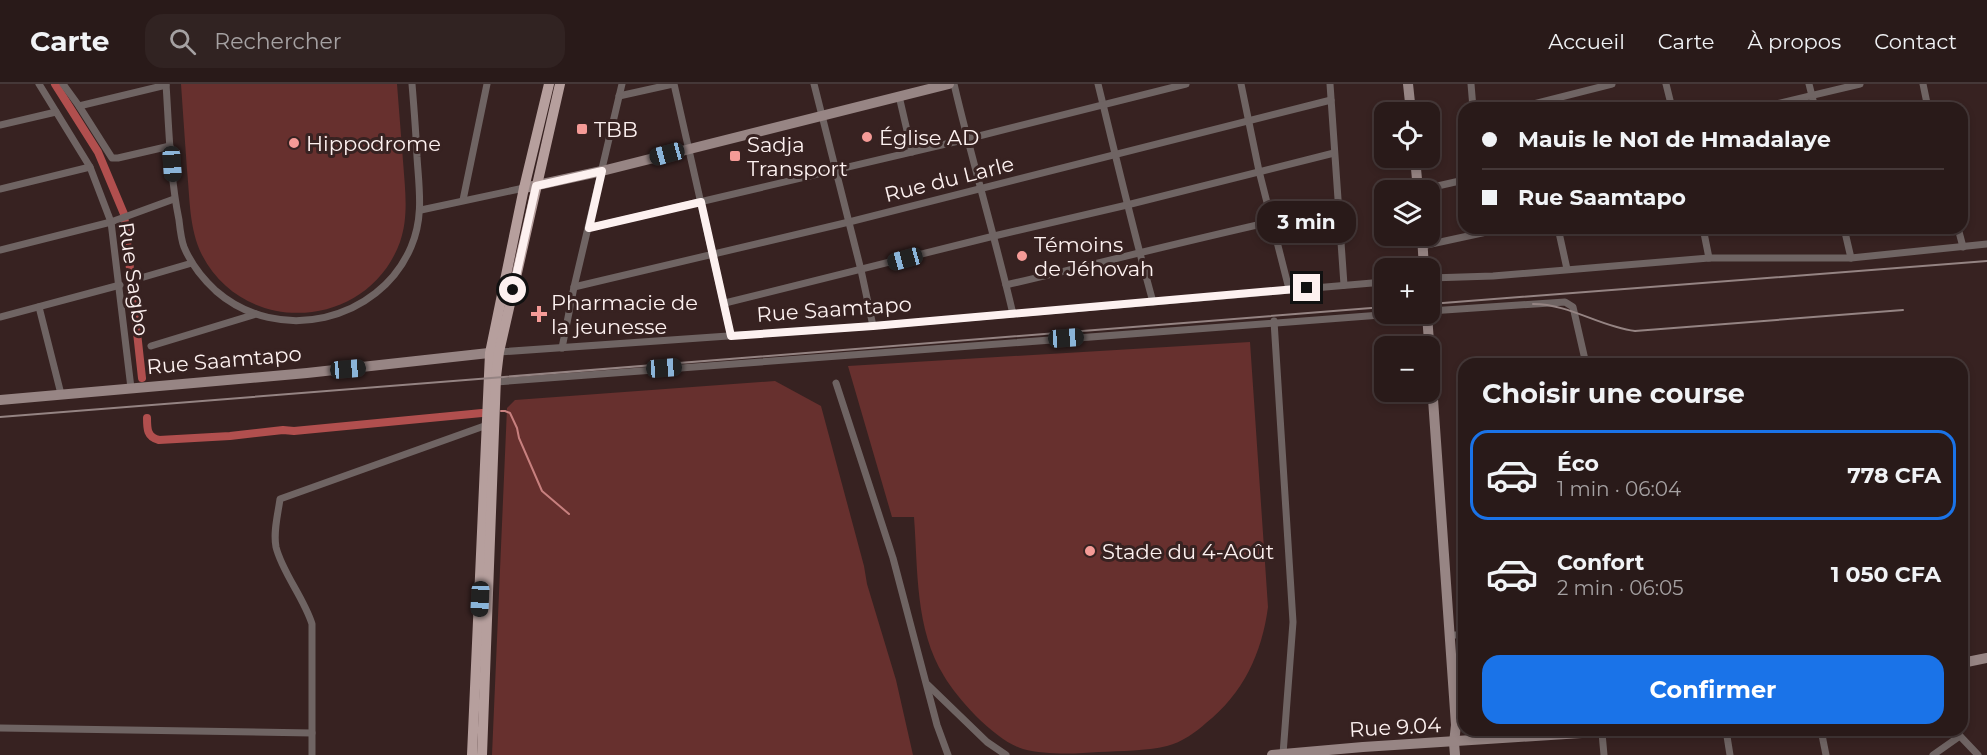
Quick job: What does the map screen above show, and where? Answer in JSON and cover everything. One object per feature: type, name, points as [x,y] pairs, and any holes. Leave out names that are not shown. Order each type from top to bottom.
[{"type":"main road","points":[[472,755],[487,425],[494,353],[524,188],[549,84]]},
{"type":"main road","points":[[482,755],[496,382],[494,353],[560,84]]},
{"type":"main road","points":[[524,188],[602,171],[949,84]]},
{"type":"main road","points":[[1408,84],[1410,102]]},
{"type":"main road","points":[[1429,324],[1456,724],[1458,742],[1464,755]]},
{"type":"main road","name":"Rue Saamtapo","points":[[0,400],[307,373],[494,353]]},
{"type":"main road","points":[[1968,662],[1987,657]]},
{"type":"main road","name":"Rue 9.04","points":[[1278,754],[1310,754],[1363,747],[1566,736]]},
{"type":"main road","points":[[1455,755],[1458,742]]},
{"type":"street","name":"Rue Sagbo","points":[[39,84],[90,167],[111,222],[131,388]]},
{"type":"street","points":[[63,84],[80,106],[112,158],[170,146]]},
{"type":"street","points":[[80,106],[166,84],[174,199],[184,246],[192,263],[220,293],[240,307],[256,314],[286,321],[310,321],[345,312],[367,300],[385,285],[404,261],[416,234],[421,210],[414,84]]},
{"type":"street","points":[[463,200],[487,84]]},
{"type":"street","points":[[562,348],[574,287],[622,84]]},
{"type":"street","points":[[619,96],[673,84],[731,336]]},
{"type":"street","points":[[814,84],[873,326]]},
{"type":"street","points":[[954,84],[1013,314]]},
{"type":"street","points":[[1098,84],[1153,302]]},
{"type":"street","points":[[589,228],[967,139],[1186,84]]},
{"type":"street","points":[[1240,84],[1289,289]]},
{"type":"street","points":[[1330,84],[1344,285]]},
{"type":"street","points":[[1471,84],[1472,102]]},
{"type":"street","points":[[1542,102],[1612,84]]},
{"type":"street","points":[[1666,84],[1670,102]]},
{"type":"street","points":[[1809,84],[1814,102]]},
{"type":"street","points":[[1786,102],[1860,84]]},
{"type":"street","points":[[1923,84],[1927,102]]},
{"type":"street","points":[[899,96],[912,152]]},
{"type":"street","name":"Rue du Larle","points":[[574,287],[849,222],[1332,100]]},
{"type":"street","points":[[0,125],[56,112]]},
{"type":"street","points":[[724,303],[1334,153]]},
{"type":"street","points":[[0,189],[90,167]]},
{"type":"street","points":[[1440,185],[1458,181]]},
{"type":"street","points":[[421,210],[524,188]]},
{"type":"street","points":[[0,250],[111,222],[174,199]]},
{"type":"street","points":[[1006,285],[1339,207]]},
{"type":"street","points":[[1440,238],[1467,234]]},
{"type":"street","points":[[1559,234],[1567,269]]},
{"type":"street","points":[[1704,234],[1709,258]]},
{"type":"street","points":[[1845,234],[1851,258]]},
{"type":"street","points":[[1960,234],[1963,247]]},
{"type":"street","points":[[1440,278],[1493,276],[1709,258],[1851,258],[1987,244]]},
{"type":"street","points":[[144,278],[192,263]]},
{"type":"street","name":"Rue Saamtapo","points":[[494,353],[873,326],[1374,283]]},
{"type":"street","points":[[0,317],[120,285]]},
{"type":"street","points":[[1440,311],[1560,302],[1570,304],[1574,310],[1585,358]]},
{"type":"street","points":[[39,307],[60,394]]},
{"type":"street","points":[[150,346],[256,314]]},
{"type":"street","points":[[496,382],[1374,315]]},
{"type":"street","points":[[1274,321],[1293,622],[1278,754]]},
{"type":"street","points":[[836,383],[893,558],[937,725],[948,755]]},
{"type":"street","points":[[312,755],[312,624],[308,610],[276,548],[275,536],[280,499],[487,425]]},
{"type":"street","points":[[1451,635],[1458,634]]},
{"type":"street","points":[[926,684],[987,742],[1006,755]]},
{"type":"street","points":[[0,728],[312,733]]},
{"type":"street","points":[[1602,736],[1604,755]]},
{"type":"street","points":[[1727,736],[1730,755]]},
{"type":"street","points":[[1822,736],[1826,755]]},
{"type":"street","points":[[1933,755],[1955,736]]},
{"type":"street","points":[[1962,736],[1978,755]]},
{"type":"shaded area","name":"Hippodrome","points":[[181,84],[397,84],[406,202],[403,232],[384,271],[362,293],[335,307],[305,313],[275,311],[247,300],[222,282],[202,255],[192,224]]},
{"type":"shaded area","name":"Stade du 4-Août","points":[[1250,342],[1268,607],[1261,640],[1249,671],[1219,712],[1193,734],[1167,746],[1061,754],[1032,751],[1012,745],[990,729],[968,708],[950,686],[935,658],[928,639],[920,599],[914,517],[892,517],[848,366]]},
{"type":"shaded area","points":[[775,381],[821,406],[867,584],[896,680],[913,755],[492,755],[507,408],[515,400]]},
{"type":"waterway","points":[[55,84],[98,152],[124,214],[142,378]]},
{"type":"waterway","points":[[501,411],[510,413],[542,491],[569,514]]},
{"type":"waterway","points":[[147,418],[150,435],[159,440],[294,431],[482,413]]},
{"type":"railway","points":[[1440,303],[1987,261]]},
{"type":"railway","points":[[1533,304],[1572,311],[1622,329],[1635,331],[1903,310]]},
{"type":"railway","points":[[0,417],[1374,308]]},
{"type":"place","name":"TBB","points":[[582,129]]},
{"type":"place","name":"Église AD","points":[[867,137]]},
{"type":"place","name":"Hippodrome","points":[[294,143]]},
{"type":"place","name":"Sadja Transport","points":[[735,156]]},
{"type":"place","name":"Témoins de Jéhovah","points":[[1022,256]]},
{"type":"place","name":"Pharmacie de la jeunesse","points":[[539,314]]},
{"type":"place","name":"Stade du 4-Août","points":[[1090,551]]},
{"type":"route","points":[[513,290],[536,186],[602,171],[589,228],[701,202],[731,336],[873,326],[1307,288]]}]
